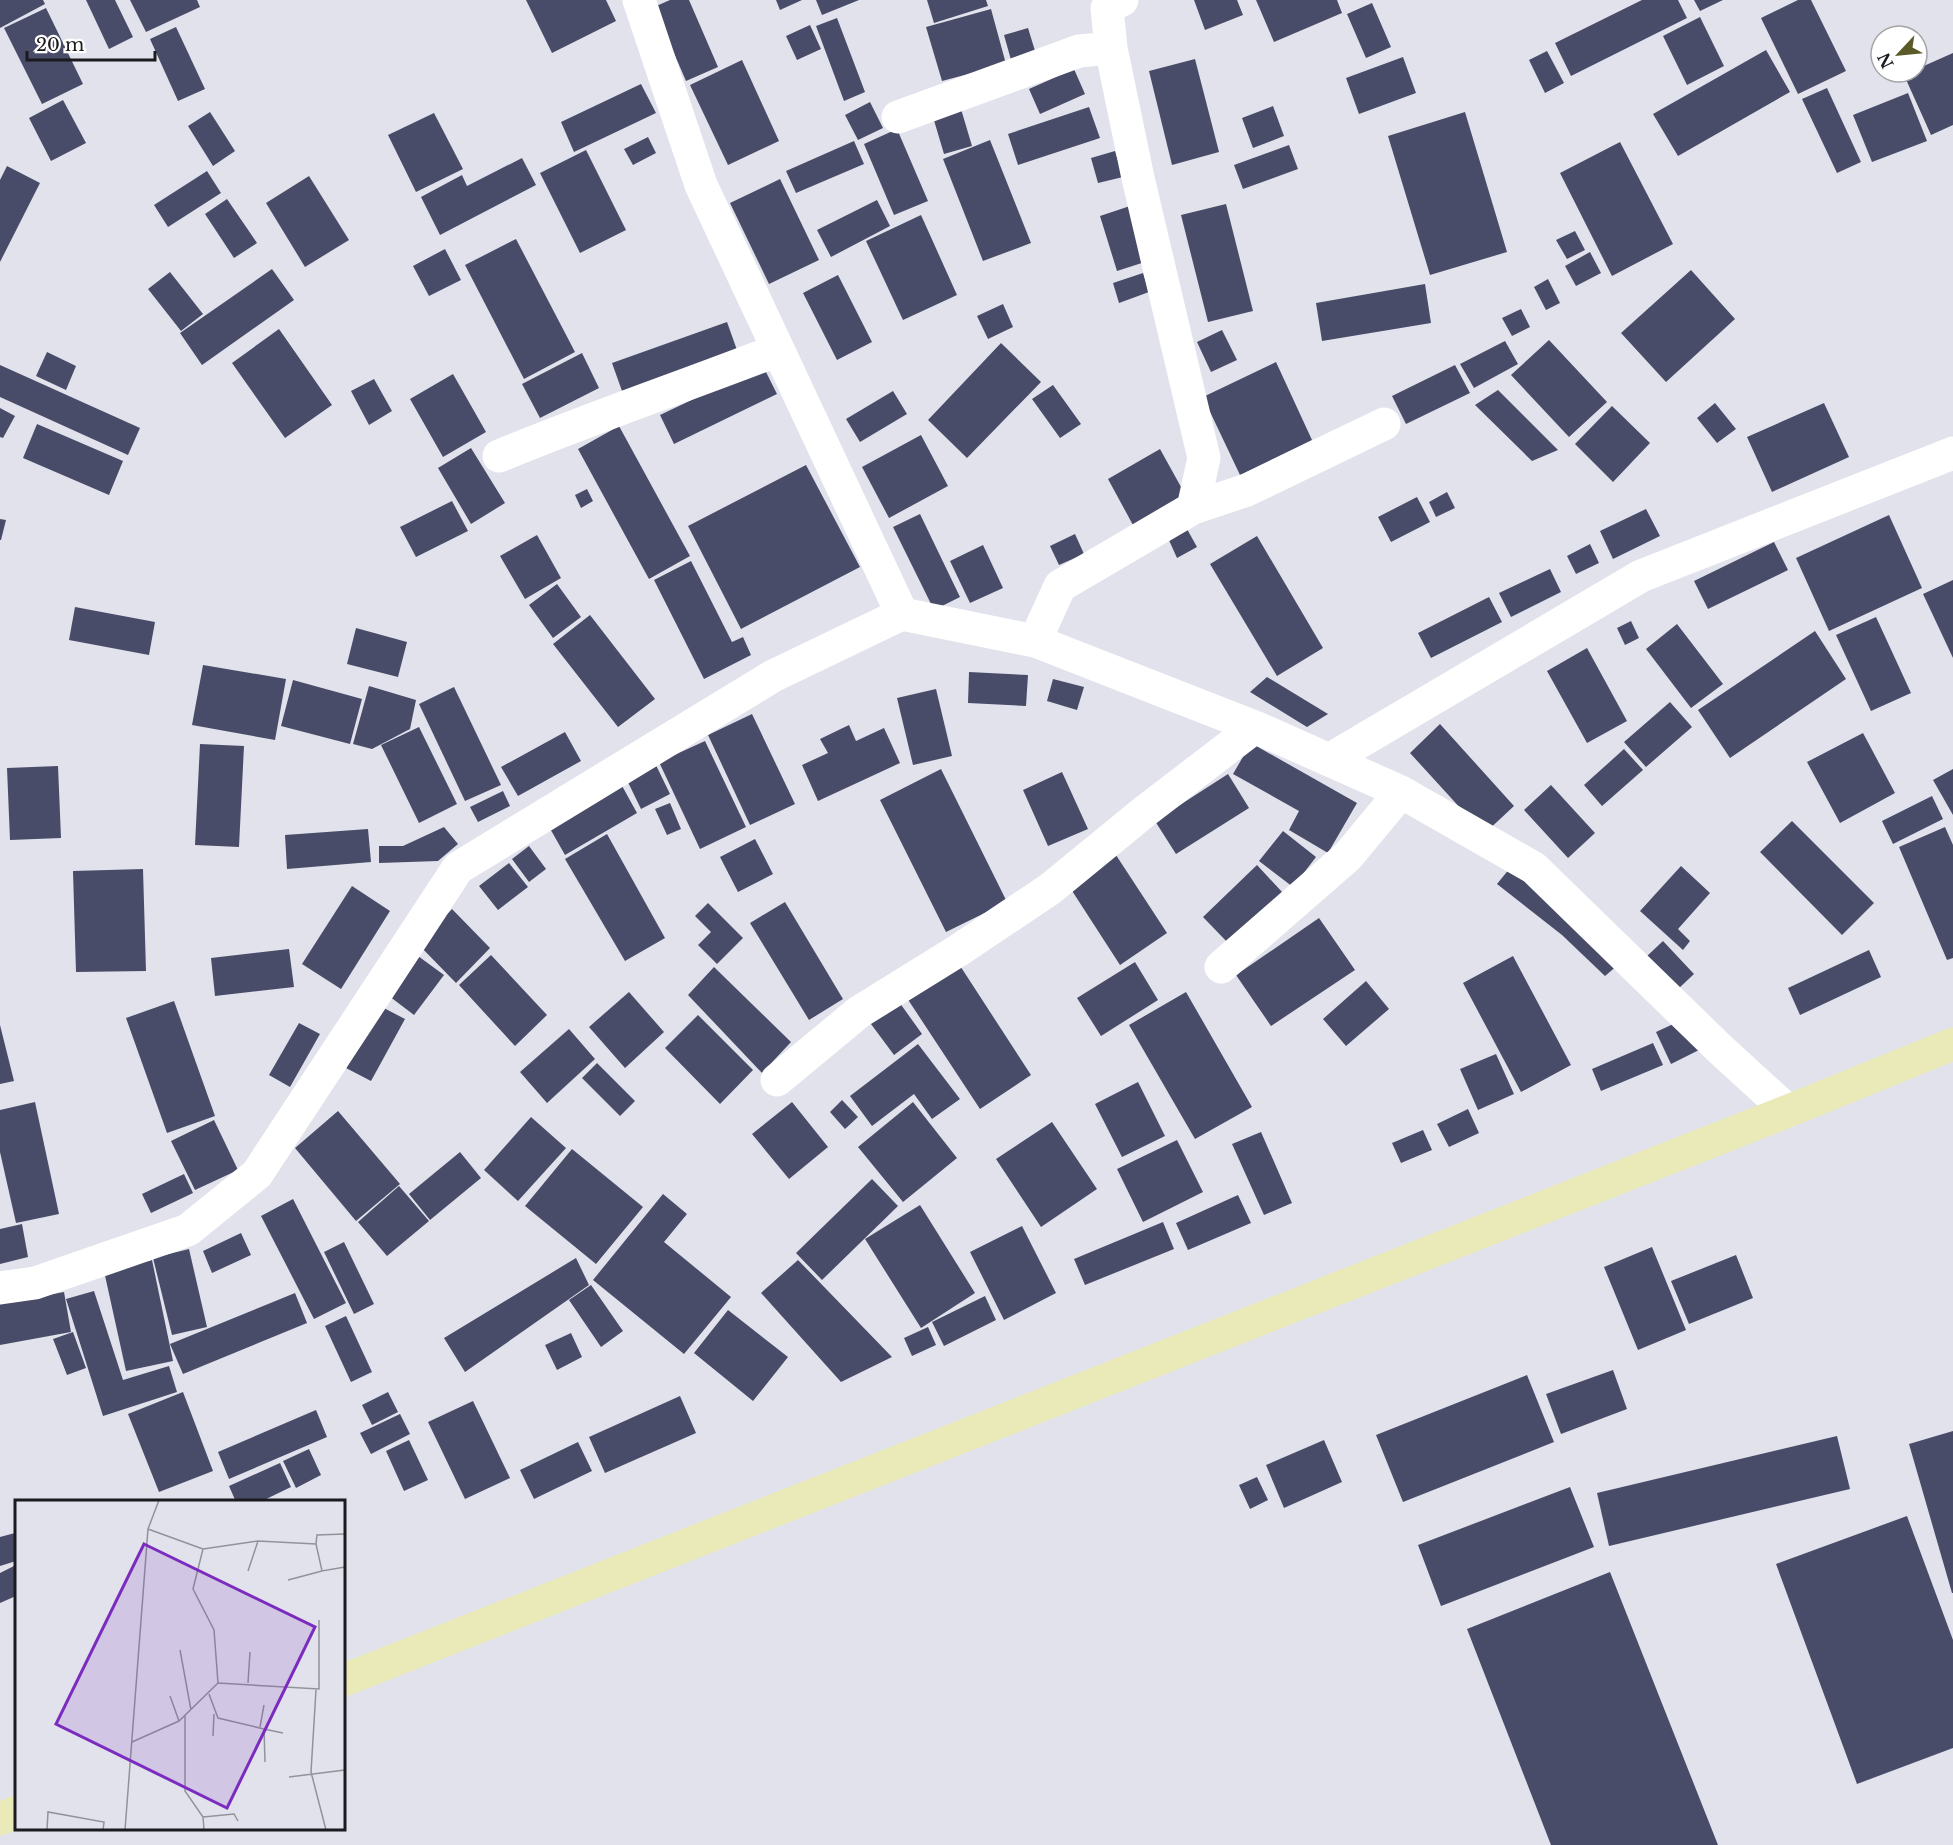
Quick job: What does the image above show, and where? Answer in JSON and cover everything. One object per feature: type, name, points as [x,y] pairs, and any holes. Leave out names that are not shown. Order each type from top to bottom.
[{"type":"main road","points":[[345,1680],[1953,1044]]},
{"type":"main road","points":[[0,1819],[15,1812]]},
{"type":"street","points":[[639,0],[701,185],[902,614]]},
{"type":"street","points":[[1111,3],[1111,48],[1138,178],[1204,458],[1192,508]]},
{"type":"street","points":[[898,117],[1079,51],[1111,48]]},
{"type":"street","points":[[500,456],[574,425],[778,350]]},
{"type":"street","points":[[1035,641],[1059,586],[1192,508],[1247,490],[1384,424]]},
{"type":"street","points":[[1329,759],[1641,576],[1953,453]]},
{"type":"street","points":[[0,1287],[35,1283],[188,1230],[257,1174],[458,868],[773,676],[902,614],[1035,641],[1255,726],[1401,792],[1534,868],[1720,1049],[1788,1111]]},
{"type":"street","points":[[777,1080],[859,1012],[959,950],[1050,889],[1255,726]]},
{"type":"street","points":[[1221,967],[1348,856],[1401,792]]},
{"type":"building","points":[[0,0],[43,0],[45,4],[0,28]]},
{"type":"building","points":[[86,0],[115,0],[133,37],[109,49]]},
{"type":"building","points":[[130,0],[197,0],[200,7],[146,32]]},
{"type":"building","points":[[526,0],[606,0],[616,21],[552,53]]},
{"type":"building","points":[[670,0],[689,0],[718,67],[686,81],[654,7]]},
{"type":"building","points":[[776,0],[802,0],[780,10]]},
{"type":"building","points":[[816,0],[859,0],[822,15]]},
{"type":"building","points":[[927,0],[986,0],[988,6],[934,23]]},
{"type":"building","points":[[1194,0],[1237,0],[1243,15],[1205,30]]},
{"type":"building","points":[[1256,0],[1337,0],[1342,13],[1274,42]]},
{"type":"building","points":[[1642,0],[1678,0],[1687,18],[1571,76],[1555,43]]},
{"type":"building","points":[[1694,0],[1723,0],[1700,11]]},
{"type":"building","points":[[1798,0],[1811,0],[1846,71],[1798,94],[1761,18]]},
{"type":"building","points":[[1372,3],[1391,47],[1366,58],[1347,14]]},
{"type":"building","points":[[46,8],[83,84],[42,104],[4,28]]},
{"type":"building","points":[[991,9],[1006,64],[942,81],[926,27]]},
{"type":"building","points":[[1700,17],[1724,66],[1687,85],[1663,36]]},
{"type":"building","points":[[837,18],[865,92],[844,101],[816,26]]},
{"type":"building","points":[[810,25],[821,49],[797,60],[786,36]]},
{"type":"building","points":[[176,27],[205,89],[178,101],[150,39]]},
{"type":"building","points":[[1028,28],[1036,54],[1011,60],[1004,35]]},
{"type":"building","points":[[1766,50],[1790,92],[1678,156],[1653,114]]},
{"type":"building","points":[[1547,51],[1564,83],[1545,93],[1529,60]]},
{"type":"building","points":[[1953,53],[1953,125],[1931,135],[1908,84],[1929,84],[1929,64]]},
{"type":"building","points":[[1403,57],[1416,93],[1359,114],[1346,78]]},
{"type":"building","points":[[1195,59],[1219,152],[1172,165],[1149,71]]},
{"type":"building","points":[[742,60],[779,141],[728,165],[690,85]]},
{"type":"building","points":[[1074,69],[1085,94],[1040,114],[1029,89]]},
{"type":"building","points":[[641,84],[656,113],[574,152],[561,122]]},
{"type":"building","points":[[1827,88],[1861,162],[1837,173],[1802,99]]},
{"type":"building","points":[[1908,93],[1927,141],[1872,162],[1853,115]]},
{"type":"building","points":[[63,100],[86,143],[51,161],[29,118]]},
{"type":"building","points":[[870,102],[883,128],[858,140],[845,115]]},
{"type":"building","points":[[1273,106],[1284,136],[1253,148],[1242,118]]},
{"type":"building","points":[[1089,107],[1100,138],[1018,165],[1008,134]]},
{"type":"building","points":[[961,109],[972,146],[944,154],[933,117]]},
{"type":"building","points":[[210,112],[235,151],[213,166],[188,126]]},
{"type":"building","points":[[1465,112],[1507,252],[1430,275],[1388,136]]},
{"type":"building","points":[[434,113],[463,169],[416,192],[388,135]]},
{"type":"building","points":[[897,129],[928,201],[894,215],[864,144]]},
{"type":"building","points":[[648,137],[656,153],[633,165],[624,149]]},
{"type":"building","points":[[990,140],[1031,243],[983,261],[943,159]]},
{"type":"building","points":[[854,141],[864,164],[796,193],[786,171]]},
{"type":"building","points":[[1620,142],[1673,244],[1612,276],[1560,173]]},
{"type":"building","points":[[1289,145],[1298,169],[1243,189],[1234,165]]},
{"type":"building","points":[[586,150],[626,230],[580,253],[540,173]]},
{"type":"building","points":[[1115,151],[1123,177],[1098,183],[1091,158]]},
{"type":"building","points":[[522,158],[536,185],[440,235],[421,197],[462,175],[467,186]]},
{"type":"building","points":[[7,166],[40,183],[0,262],[0,180]]},
{"type":"building","points":[[207,171],[221,193],[168,227],[154,205]]},
{"type":"building","points":[[309,176],[349,240],[305,267],[266,203]]},
{"type":"building","points":[[780,179],[819,260],[769,284],[730,203]]},
{"type":"building","points":[[227,199],[257,243],[234,258],[205,214]]},
{"type":"building","points":[[877,200],[890,226],[831,257],[817,230]]},
{"type":"building","points":[[1226,204],[1253,311],[1208,322],[1181,215]]},
{"type":"building","points":[[1130,206],[1148,261],[1117,271],[1100,216]]},
{"type":"building","points":[[921,215],[957,295],[903,320],[866,241]]},
{"type":"building","points":[[1575,231],[1585,250],[1567,259],[1556,240]]},
{"type":"building","points":[[516,239],[575,352],[524,379],[465,265]]},
{"type":"building","points":[[445,249],[461,280],[429,296],[413,266]]},
{"type":"building","points":[[1590,252],[1601,273],[1576,286],[1565,266]]},
{"type":"building","points":[[272,269],[294,300],[202,365],[180,333]]},
{"type":"building","points":[[1691,270],[1735,319],[1666,382],[1621,333]]},
{"type":"building","points":[[170,272],[203,314],[181,331],[148,289]]},
{"type":"building","points":[[1143,273],[1149,292],[1119,303],[1113,283]]},
{"type":"building","points":[[838,275],[872,342],[837,360],[803,293]]},
{"type":"building","points":[[1548,279],[1560,303],[1546,310],[1534,287]]},
{"type":"building","points":[[1425,284],[1431,323],[1322,341],[1316,303]]},
{"type":"building","points":[[1003,304],[1013,327],[988,339],[977,316]]},
{"type":"building","points":[[1521,309],[1530,327],[1512,336],[1502,318]]},
{"type":"building","points":[[727,322],[737,350],[622,391],[612,363]]},
{"type":"building","points":[[279,329],[332,405],[285,438],[232,363]]},
{"type":"building","points":[[1222,330],[1237,360],[1211,372],[1197,342]]},
{"type":"building","points":[[1549,340],[1607,402],[1569,437],[1511,375]]},
{"type":"building","points":[[1505,341],[1518,364],[1474,388],[1460,364]]},
{"type":"building","points":[[1001,343],[1041,382],[967,458],[928,420]]},
{"type":"building","points":[[47,352],[76,366],[66,390],[36,376]]},
{"type":"building","points":[[582,353],[599,388],[540,418],[522,384]]},
{"type":"building","points":[[1276,362],[1312,440],[1240,475],[1203,397]]},
{"type":"building","points":[[0,365],[140,428],[128,455],[0,397]]},
{"type":"building","points":[[1455,365],[1470,393],[1406,424],[1392,396]]},
{"type":"building","points":[[763,366],[777,394],[674,444],[660,415]]},
{"type":"building","points":[[453,374],[486,432],[443,457],[410,399]]},
{"type":"building","points":[[374,379],[392,411],[369,425],[351,391]]},
{"type":"building","points":[[1053,385],[1081,424],[1060,438],[1032,399]]},
{"type":"building","points":[[1498,390],[1558,450],[1532,461],[1475,405]]},
{"type":"building","points":[[893,391],[907,414],[860,442],[846,419]]},
{"type":"building","points":[[1715,403],[1736,429],[1717,443],[1697,418]]},
{"type":"building","points":[[1824,403],[1849,457],[1772,492],[1747,437]]},
{"type":"building","points":[[1612,406],[1650,443],[1613,482],[1575,444]]},
{"type":"building","points":[[0,408],[15,416],[3,438],[0,437]]},
{"type":"building","points":[[37,424],[123,461],[109,495],[23,458]]},
{"type":"building","points":[[619,426],[690,556],[649,579],[578,449]]},
{"type":"building","points":[[921,435],[948,486],[889,518],[862,467]]},
{"type":"building","points":[[471,448],[505,503],[471,524],[438,468]]},
{"type":"building","points":[[1160,449],[1186,496],[1133,525],[1108,479]]},
{"type":"building","points":[[806,465],[860,567],[741,629],[688,526]]},
{"type":"building","points":[[587,489],[593,501],[581,508],[575,495]]},
{"type":"building","points":[[1447,492],[1455,508],[1436,517],[1429,502]]},
{"type":"building","points":[[1417,497],[1430,522],[1391,542],[1378,517]]},
{"type":"building","points":[[452,501],[468,531],[416,557],[400,527]]},
{"type":"building","points":[[1646,509],[1660,536],[1613,559],[1600,531]]},
{"type":"building","points":[[920,514],[960,597],[934,610],[893,527]]},
{"type":"building","points":[[1889,515],[1922,588],[1829,631],[1796,558]]},
{"type":"building","points":[[0,519],[6,520],[1,540],[0,540]]},
{"type":"building","points":[[1187,529],[1197,547],[1177,558],[1168,538]]},
{"type":"building","points":[[1075,534],[1084,554],[1059,565],[1050,546]]},
{"type":"building","points":[[537,535],[561,578],[525,599],[500,556]]},
{"type":"building","points":[[1257,536],[1323,648],[1277,676],[1210,564]]},
{"type":"building","points":[[1774,542],[1788,570],[1708,609],[1694,581]]},
{"type":"building","points":[[1590,544],[1599,563],[1576,574],[1567,556]]},
{"type":"building","points":[[983,545],[1003,588],[970,603],[950,561]]},
{"type":"building","points":[[691,561],[732,642],[743,637],[751,655],[704,679],[654,580]]},
{"type":"building","points":[[1550,569],[1561,592],[1511,617],[1499,593]]},
{"type":"building","points":[[1953,580],[1953,658],[1923,594]]},
{"type":"building","points":[[557,584],[581,617],[553,638],[529,605]]},
{"type":"building","points":[[1489,597],[1502,622],[1431,658],[1418,633]]},
{"type":"building","points":[[75,607],[155,622],[149,655],[69,640]]},
{"type":"building","points":[[590,615],[655,699],[618,727],[553,644]]},
{"type":"building","points":[[1876,617],[1911,693],[1871,711],[1836,635]]},
{"type":"building","points":[[1631,621],[1639,638],[1625,645],[1617,628]]},
{"type":"building","points":[[1677,624],[1723,684],[1691,708],[1646,649]]},
{"type":"building","points":[[356,628],[407,642],[398,677],[347,664]]},
{"type":"building","points":[[1815,631],[1846,679],[1730,758],[1698,710]]},
{"type":"building","points":[[1587,648],[1627,721],[1587,743],[1547,671]]},
{"type":"building","points":[[203,665],[286,679],[275,740],[192,725]]},
{"type":"building","points":[[969,672],[1028,675],[1026,706],[968,703]]},
{"type":"building","points":[[1267,677],[1328,714],[1307,727],[1250,692]]},
{"type":"building","points":[[1053,679],[1084,687],[1077,710],[1047,701]]},
{"type":"building","points":[[293,680],[362,699],[350,744],[281,726]]},
{"type":"building","points":[[369,686],[416,700],[410,729],[372,749],[353,744]]},
{"type":"building","points":[[454,687],[501,785],[465,801],[419,704]]},
{"type":"building","points":[[936,689],[952,756],[913,765],[897,698]]},
{"type":"building","points":[[1670,702],[1692,727],[1646,767],[1624,742]]},
{"type":"building","points":[[752,714],[795,804],[750,825],[708,735]]},
{"type":"building","points":[[1440,724],[1514,806],[1484,834],[1410,753]]},
{"type":"building","points":[[849,725],[856,741],[884,728],[900,763],[818,801],[802,765],[828,753],[820,739]]},
{"type":"building","points":[[419,727],[457,804],[419,823],[381,745]]},
{"type":"building","points":[[565,732],[581,761],[518,796],[501,767]]},
{"type":"building","points":[[1863,733],[1895,793],[1840,823],[1807,762]]},
{"type":"building","points":[[705,741],[746,827],[700,849],[659,762]]},
{"type":"building","points":[[1251,743],[1357,803],[1328,853],[1289,830],[1299,811],[1233,774]]},
{"type":"building","points":[[200,744],[244,746],[239,847],[195,845]]},
{"type":"building","points":[[1624,749],[1643,770],[1602,806],[1584,785]]},
{"type":"building","points":[[653,759],[670,794],[641,809],[624,774]]},
{"type":"building","points":[[58,766],[61,838],[10,840],[7,768]]},
{"type":"building","points":[[941,769],[1007,902],[946,932],[880,800]]},
{"type":"building","points":[[1953,769],[1953,815],[1933,780]]},
{"type":"building","points":[[1062,772],[1088,829],[1048,846],[1023,790]]},
{"type":"building","points":[[1228,774],[1249,808],[1176,854],[1155,821]]},
{"type":"building","points":[[621,784],[637,813],[565,855],[548,825]]},
{"type":"building","points":[[1551,785],[1595,833],[1568,858],[1524,810]]},
{"type":"building","points":[[503,791],[510,806],[478,822],[470,807]]},
{"type":"building","points":[[1932,796],[1943,819],[1893,844],[1882,821]]},
{"type":"building","points":[[670,803],[681,829],[667,835],[655,809]]},
{"type":"building","points":[[1792,821],[1874,903],[1842,935],[1760,852]]},
{"type":"building","points":[[444,827],[458,844],[438,861],[379,863],[379,846],[403,846]]},
{"type":"building","points":[[1945,827],[1953,845],[1953,958],[1947,960],[1899,847]]},
{"type":"building","points":[[368,829],[371,862],[287,869],[285,835]]},
{"type":"building","points":[[1283,831],[1316,857],[1293,887],[1259,861]]},
{"type":"building","points":[[607,834],[665,938],[625,961],[565,859]]},
{"type":"building","points":[[755,839],[773,874],[738,892],[720,857]]},
{"type":"building","points":[[529,846],[546,869],[529,882],[512,859]]},
{"type":"building","points":[[1114,852],[1167,933],[1120,965],[1067,883]]},
{"type":"building","points":[[509,863],[528,887],[498,910],[479,886]]},
{"type":"building","points":[[1257,865],[1283,893],[1229,944],[1203,917]]},
{"type":"building","points":[[1681,866],[1710,893],[1678,929],[1690,941],[1683,950],[1640,911]]},
{"type":"building","points":[[1510,868],[1625,959],[1605,976],[1562,935],[1497,884]]},
{"type":"building","points":[[143,869],[146,971],[76,972],[73,871]]},
{"type":"building","points":[[352,886],[390,911],[341,989],[302,964]]},
{"type":"building","points":[[785,902],[843,999],[809,1020],[750,923]]},
{"type":"building","points":[[708,903],[743,938],[717,964],[698,945],[711,932],[695,916]]},
{"type":"building","points":[[452,909],[490,948],[456,983],[418,944]]},
{"type":"building","points":[[1319,918],[1355,970],[1271,1026],[1236,975]]},
{"type":"building","points":[[1663,941],[1694,974],[1677,990],[1646,957]]},
{"type":"building","points":[[289,949],[294,987],[215,996],[211,958]]},
{"type":"building","points":[[1869,950],[1881,977],[1800,1015],[1788,988]]},
{"type":"building","points":[[491,955],[547,1015],[515,1046],[459,985]]},
{"type":"building","points":[[418,956],[444,975],[414,1015],[389,996]]},
{"type":"building","points":[[1513,956],[1571,1065],[1521,1092],[1463,983]]},
{"type":"building","points":[[955,958],[1031,1075],[980,1109],[903,992]]},
{"type":"building","points":[[1135,962],[1158,1000],[1101,1036],[1077,998]]},
{"type":"building","points":[[714,967],[791,1042],[762,1073],[688,995]]},
{"type":"building","points":[[1366,981],[1389,1009],[1346,1046],[1323,1019]]},
{"type":"building","points":[[629,992],[664,1032],[625,1068],[589,1027]]},
{"type":"building","points":[[1186,992],[1252,1107],[1195,1139],[1129,1025]]},
{"type":"building","points":[[897,999],[922,1034],[894,1055],[868,1020]]},
{"type":"building","points":[[174,1001],[215,1116],[167,1133],[126,1018]]},
{"type":"building","points":[[380,1006],[405,1019],[371,1081],[346,1068]]},
{"type":"building","points":[[698,1015],[753,1070],[720,1104],[665,1048]]},
{"type":"building","points":[[1684,1019],[1699,1050],[1671,1064],[1656,1032]]},
{"type":"building","points":[[299,1023],[320,1034],[290,1087],[269,1075]]},
{"type":"building","points":[[0,1025],[14,1081],[0,1084]]},
{"type":"building","points":[[569,1029],[595,1059],[547,1103],[520,1072]]},
{"type":"building","points":[[1653,1043],[1663,1065],[1601,1091],[1592,1069]]},
{"type":"building","points":[[918,1044],[960,1099],[932,1119],[914,1094],[872,1126],[850,1096]]},
{"type":"building","points":[[1496,1054],[1514,1094],[1478,1110],[1460,1069]]},
{"type":"building","points":[[597,1063],[635,1101],[620,1116],[582,1078]]},
{"type":"building","points":[[1138,1082],[1165,1136],[1122,1157],[1095,1104]]},
{"type":"building","points":[[842,1100],[858,1117],[845,1129],[830,1112]]},
{"type":"building","points":[[35,1102],[59,1214],[16,1223],[0,1152],[0,1110]]},
{"type":"building","points":[[792,1102],[828,1147],[789,1179],[752,1134]]},
{"type":"building","points":[[913,1102],[957,1158],[903,1202],[858,1147]]},
{"type":"building","points":[[1468,1109],[1479,1133],[1449,1147],[1437,1124]]},
{"type":"building","points":[[338,1111],[400,1184],[356,1221],[295,1148]]},
{"type":"building","points":[[531,1117],[566,1148],[518,1201],[484,1170]]},
{"type":"building","points":[[214,1120],[238,1170],[195,1190],[171,1141]]},
{"type":"building","points":[[1052,1122],[1097,1189],[1041,1227],[996,1159]]},
{"type":"building","points":[[1423,1130],[1432,1150],[1401,1163],[1392,1143]]},
{"type":"building","points":[[1261,1132],[1292,1203],[1264,1215],[1232,1144]]},
{"type":"building","points":[[1177,1140],[1203,1192],[1143,1222],[1117,1169]]},
{"type":"building","points":[[572,1149],[643,1207],[596,1264],[525,1206]]},
{"type":"building","points":[[460,1152],[481,1178],[430,1220],[409,1194]]},
{"type":"building","points":[[184,1174],[193,1193],[151,1213],[142,1194]]},
{"type":"building","points":[[872,1179],[898,1206],[822,1280],[796,1253]]},
{"type":"building","points":[[399,1186],[429,1221],[387,1256],[358,1222]]},
{"type":"building","points":[[663,1194],[687,1214],[664,1242],[731,1297],[684,1354],[593,1280]]},
{"type":"building","points":[[1238,1195],[1251,1223],[1188,1250],[1176,1223]]},
{"type":"building","points":[[293,1199],[346,1303],[314,1319],[261,1216]]},
{"type":"building","points":[[920,1205],[975,1293],[921,1328],[865,1239]]},
{"type":"building","points":[[1163,1222],[1174,1249],[1085,1285],[1074,1259]]},
{"type":"building","points":[[22,1224],[28,1257],[0,1264],[0,1229]]},
{"type":"building","points":[[1022,1226],[1056,1293],[1004,1320],[970,1252]]},
{"type":"building","points":[[241,1233],[251,1255],[212,1273],[203,1251]]},
{"type":"building","points":[[344,1242],[374,1304],[354,1314],[324,1252]]},
{"type":"building","points":[[1652,1247],[1686,1330],[1638,1350],[1604,1267]]},
{"type":"building","points":[[189,1249],[207,1327],[172,1335],[153,1258]]},
{"type":"building","points":[[1736,1255],[1753,1298],[1689,1324],[1671,1281]]},
{"type":"building","points":[[576,1258],[589,1285],[465,1372],[444,1338]]},
{"type":"building","points":[[152,1260],[173,1361],[126,1371],[104,1271]]},
{"type":"building","points":[[798,1260],[892,1357],[841,1382],[761,1293]]},
{"type":"building","points":[[591,1285],[623,1331],[601,1347],[569,1300]]},
{"type":"building","points":[[94,1291],[123,1380],[169,1366],[177,1392],[103,1416],[66,1299]]},
{"type":"building","points":[[64,1292],[71,1332],[0,1345],[0,1304]]},
{"type":"building","points":[[295,1293],[307,1323],[183,1374],[170,1344]]},
{"type":"building","points":[[985,1296],[996,1320],[944,1346],[932,1322]]},
{"type":"building","points":[[728,1310],[788,1357],[753,1401],[694,1353]]},
{"type":"building","points":[[346,1316],[372,1372],[351,1382],[325,1326]]},
{"type":"building","points":[[928,1327],[936,1345],[912,1356],[904,1338]]},
{"type":"building","points":[[73,1332],[86,1368],[67,1375],[53,1339]]},
{"type":"building","points":[[571,1333],[582,1357],[557,1370],[545,1345]]},
{"type":"building","points":[[1613,1370],[1627,1409],[1561,1434],[1546,1394]]},
{"type":"building","points":[[1527,1375],[1554,1442],[1403,1502],[1376,1435]]},
{"type":"building","points":[[183,1392],[213,1471],[159,1492],[128,1414]]},
{"type":"building","points":[[388,1392],[398,1412],[372,1425],[362,1405]]},
{"type":"building","points":[[680,1396],[696,1433],[605,1473],[589,1437]]},
{"type":"building","points":[[473,1401],[510,1478],[465,1499],[428,1422]]},
{"type":"building","points":[[316,1410],[327,1437],[229,1479],[218,1452]]},
{"type":"building","points":[[400,1414],[410,1434],[371,1454],[360,1433]]},
{"type":"building","points":[[1953,1431],[1953,1593],[1952,1593],[1909,1444]]},
{"type":"building","points":[[1837,1436],[1850,1489],[1609,1546],[1597,1493]]},
{"type":"building","points":[[409,1440],[428,1480],[404,1491],[386,1451]]},
{"type":"building","points":[[1324,1440],[1342,1482],[1284,1508],[1266,1465]]},
{"type":"building","points":[[578,1442],[592,1471],[534,1499],[520,1470]]},
{"type":"building","points":[[309,1449],[321,1475],[296,1488],[283,1461]]},
{"type":"building","points":[[280,1463],[291,1487],[264,1500],[235,1500],[229,1486]]},
{"type":"building","points":[[1257,1477],[1268,1500],[1250,1509],[1239,1485]]},
{"type":"building","points":[[1570,1487],[1594,1547],[1441,1606],[1418,1545]]},
{"type":"building","points":[[1907,1516],[1953,1640],[1953,1748],[1857,1784],[1776,1564]]},
{"type":"building","points":[[15,1533],[15,1561],[0,1566],[0,1537]]},
{"type":"building","points":[[15,1566],[15,1596],[0,1603],[0,1573]]},
{"type":"building","points":[[1610,1572],[1718,1845],[1551,1845],[1467,1629]]}]
